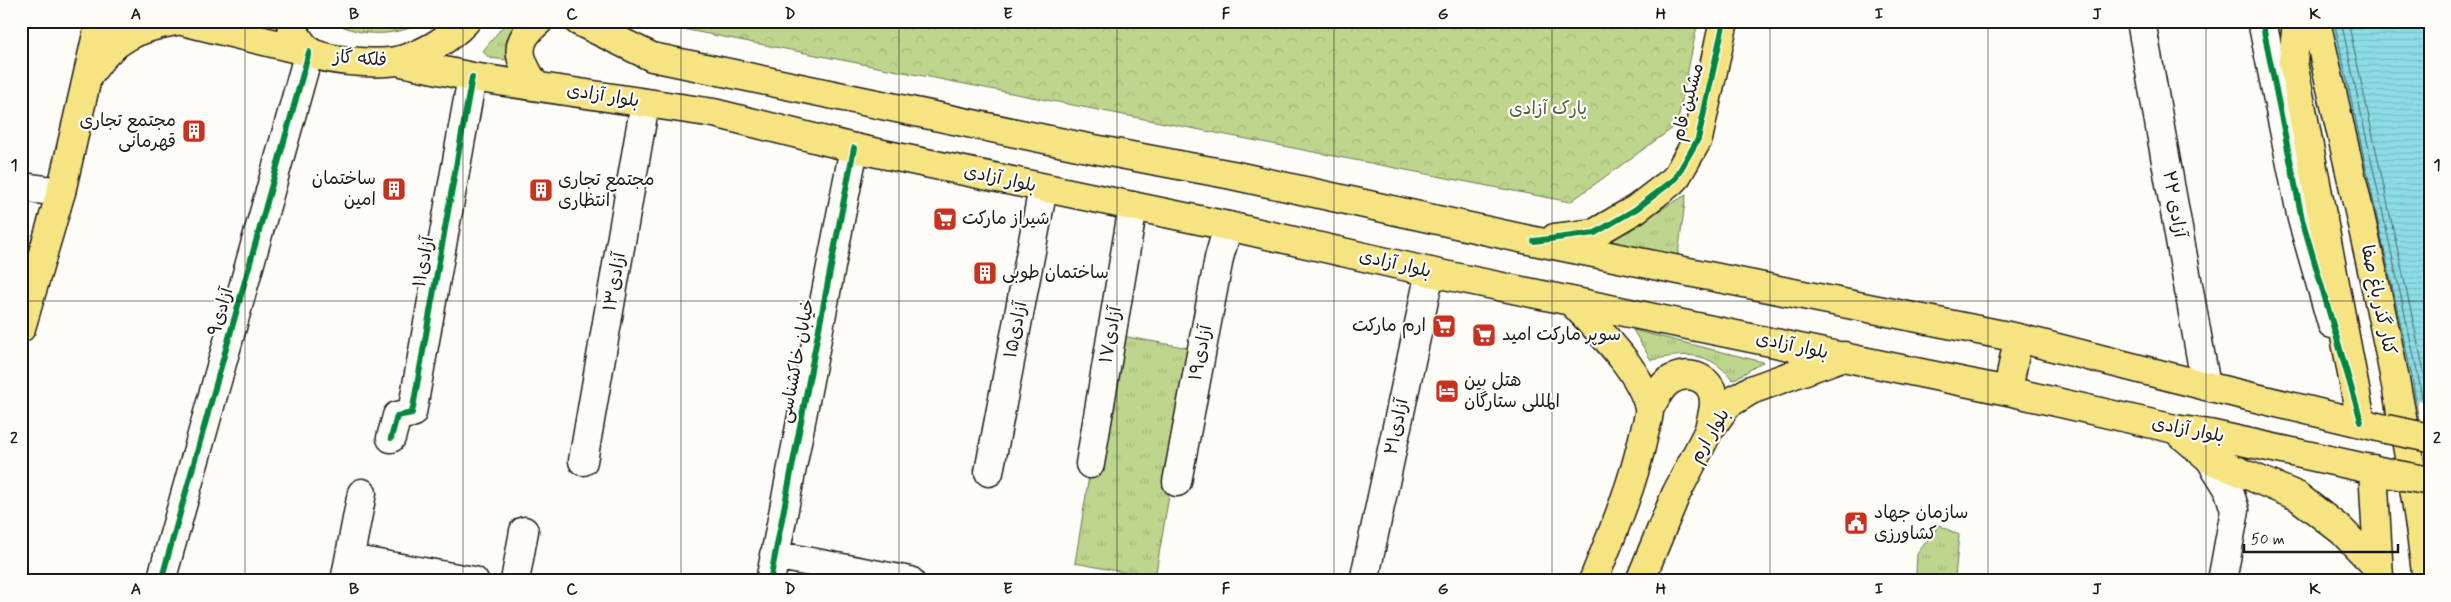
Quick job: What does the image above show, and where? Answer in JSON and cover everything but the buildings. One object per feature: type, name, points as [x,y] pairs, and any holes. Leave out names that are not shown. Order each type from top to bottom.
[{"type":"main road","points":[[21,328],[61,192],[100,21]]},
{"type":"main road","points":[[89,75],[102,56],[112,46],[131,34],[152,25],[176,21]]},
{"type":"main road","points":[[182,21],[309,52]]},
{"type":"main road","name":"فلکه گاز","points":[[290,21],[293,30],[309,52],[338,60],[371,63],[396,61],[431,48],[454,34],[466,21]]},
{"type":"main road","points":[[535,85],[524,67],[520,52],[521,42],[528,30],[539,21]]},
{"type":"main road","points":[[578,21],[652,57],[1083,147],[1232,175],[1534,241],[2018,338],[2206,386],[2430,438]]},
{"type":"main road","name":"مشکین فام","points":[[1534,241],[1595,233],[1636,210],[1675,180],[1698,138],[1724,21]]},
{"type":"main road","points":[[2297,21],[2292,62],[2373,425]]},
{"type":"main road","name":"کنار گذر باغ صفا","points":[[2316,21],[2394,372],[2421,530],[2426,581]]},
{"type":"main road","name":"بلوار آزادی","points":[[396,61],[472,77],[714,113],[854,148],[1228,226],[1430,272],[1844,356],[2175,429],[2209,434],[2430,481]]},
{"type":"main road","points":[[1571,301],[1621,355],[1642,389],[1650,409]]},
{"type":"main road","points":[[2008,391],[2018,338]]},
{"type":"main road","name":"بلوار ارم","points":[[1640,581],[1676,494],[1709,430],[1728,404],[1751,390],[1844,356]]},
{"type":"main road","points":[[1593,581],[1622,511],[1638,464],[1650,409],[1668,381],[1688,374],[1697,376],[1705,381],[1714,400],[1709,430]]},
{"type":"main road","points":[[2175,429],[2210,459],[2297,496],[2342,531],[2379,575]]},
{"type":"main road","points":[[2379,575],[2383,471]]},
{"type":"street","name":"آزادی ۲۲","points":[[2141,21],[2206,386]]},
{"type":"street","points":[[2262,21],[2302,219],[2373,425]]},
{"type":"street","name":"آزادی۹","points":[[161,581],[309,52]]},
{"type":"street","name":"آزادی۱۱","points":[[391,438],[397,416],[412,413],[472,77]]},
{"type":"street","name":"آزادی۱۳","points":[[583,461],[645,103]]},
{"type":"street","name":"خیابان خاکشناسی","points":[[772,568],[854,148]]},
{"type":"street","points":[[21,187],[61,192]]},
{"type":"street","name":"آزادی۱۵","points":[[988,472],[1043,188]]},
{"type":"street","name":"آزادی۱۷","points":[[1090,464],[1133,206]]},
{"type":"street","name":"آزادی۱۹","points":[[1177,482],[1219,258],[1228,226]]},
{"type":"street","name":"آزادی۲۱","points":[[1364,581],[1430,272]]},
{"type":"street","points":[[2210,459],[2228,488],[2235,510],[2222,581]]},
{"type":"street","points":[[362,493],[347,570],[474,581]]},
{"type":"street","points":[[515,581],[524,531]]},
{"type":"street","points":[[772,568],[910,581]]},
{"type":"green space","points":[[330,21],[430,21],[404,30],[368,33],[343,27]]},
{"type":"green space","points":[[507,21],[521,21],[510,39],[508,60],[489,58],[483,51]]},
{"type":"green space","name":"پارک آزادی","points":[[653,21],[1698,21],[1677,125],[1570,202],[662,25]]},
{"type":"green space","points":[[1686,195],[1677,262],[1592,249]]},
{"type":"green space","points":[[1633,330],[1763,362],[1733,380],[1715,363],[1696,356],[1686,355],[1651,360]]},
{"type":"green space","points":[[1122,336],[1189,348],[1171,484],[1155,578],[1075,563],[1090,470]]},
{"type":"green space","points":[[1939,525],[1959,535],[1955,578],[1944,581],[1930,580],[1916,573],[1917,554]]},
{"type":"water","points":[[2329,21],[2430,21],[2430,512]]},
{"type":"pier","points":[[2408,398],[2430,403],[2430,515]]},
{"type":"cycle path","points":[[1534,241],[1595,233],[1636,209],[1675,179],[1698,139],[1724,21]]},
{"type":"cycle path","points":[[2262,21],[2302,219],[2361,421]]},
{"type":"cycle path","points":[[161,581],[309,52]]},
{"type":"cycle path","points":[[391,438],[397,416],[412,413],[472,77]]},
{"type":"cycle path","points":[[770,581],[854,148]]},
{"type":"place","name":"مجتمع تجاری قهرمانی","points":[[194,131]]},
{"type":"place","name":"ساختمان امین","points":[[394,189]]},
{"type":"place","name":"مجتمع تجاری انتظاری","points":[[541,190]]},
{"type":"place","name":"شیراز مارکت","points":[[945,219]]},
{"type":"place","name":"ساختمان طوبی","points":[[985,273]]},
{"type":"place","name":"ارم مارکت","points":[[1444,326]]},
{"type":"place","name":"سوپر مارکت امید","points":[[1484,335]]},
{"type":"place","name":"هتل بین المللی ستارگان","points":[[1447,391]]},
{"type":"place","name":"سازمان جهاد کشاورزی","points":[[1856,523]]}]
